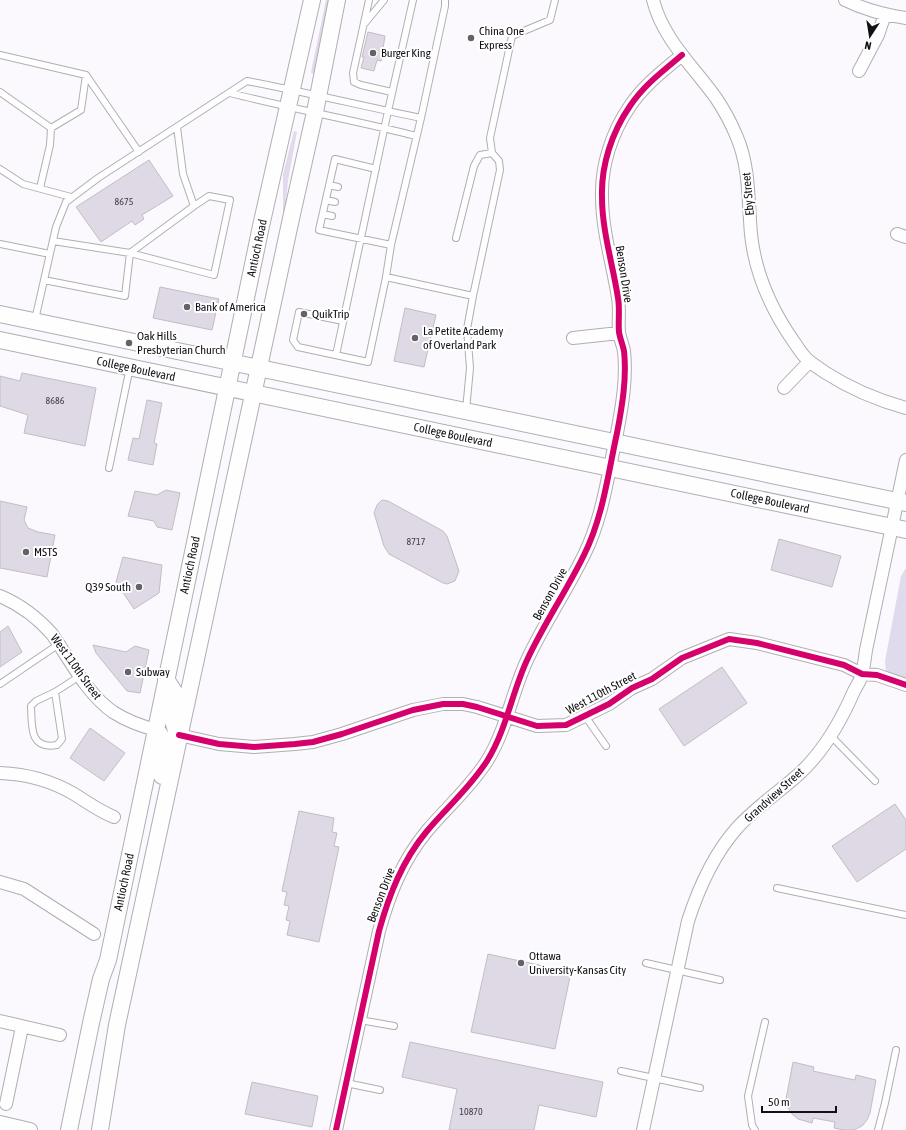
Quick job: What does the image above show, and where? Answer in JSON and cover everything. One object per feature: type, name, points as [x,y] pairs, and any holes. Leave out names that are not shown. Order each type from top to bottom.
[{"type":"main road","name":"Antioch Road","points":[[69,1130],[101,979],[108,960],[227,388],[312,0]]},
{"type":"main road","name":"Antioch Road","points":[[100,1130],[117,1025],[292,214],[316,112],[337,0]]},
{"type":"main road","name":"College Boulevard","points":[[0,314],[902,502]]},
{"type":"main road","name":"College Boulevard","points":[[0,340],[899,528]]},
{"type":"main road","points":[[166,679],[175,693],[172,716],[176,732],[179,735]]},
{"type":"main road","points":[[156,730],[162,737],[164,743],[160,774],[168,789]]},
{"type":"street","name":"Eby Street","points":[[653,0],[663,28],[671,41],[717,99],[728,117],[737,137],[748,180],[751,235],[756,264],[762,286],[777,316],[801,353],[809,362],[842,383],[865,395],[906,408]]},
{"type":"street","points":[[844,0],[885,14],[906,18]]},
{"type":"street","points":[[859,71],[878,35],[885,14]]},
{"type":"street","name":"Benson Drive","points":[[336,1130],[379,931],[395,882],[418,842],[473,782],[497,744],[528,657],[584,554],[595,530],[615,443],[624,389],[624,350],[619,333],[618,301],[604,222],[602,198],[603,174],[610,147],[630,106],[649,83],[682,55]]},
{"type":"street","points":[[573,338],[619,333]]},
{"type":"street","points":[[784,388],[809,362]]},
{"type":"street","name":"Grandview Street","points":[[643,1130],[688,921],[699,890],[710,866],[737,828],[760,806],[800,773],[818,754],[831,736],[850,703],[862,674],[867,642],[899,528],[906,460]]},
{"type":"street","name":"West 110th Street","points":[[0,596],[15,602],[45,626],[93,694],[114,713],[137,725],[156,730]]},
{"type":"street","name":"West 110th Street","points":[[179,735],[220,744],[254,747],[281,746],[320,740],[423,707],[443,704],[463,704],[477,707],[537,726],[566,725],[610,704],[632,688],[652,679],[682,658],[729,638],[757,643],[844,665],[862,674],[876,675],[906,685]]},
{"type":"street","points":[[0,773],[38,779],[59,786],[101,812],[114,817]]},
{"type":"street","points":[[0,882],[24,889],[94,934]]},
{"type":"street","points":[[0,1021],[60,1036]]},
{"type":"street","points":[[6,1104],[22,1027]]},
{"type":"street","points":[[0,1123],[30,1130]]},
{"type":"lane","points":[[369,0],[353,73],[354,82],[392,92]]},
{"type":"lane","points":[[364,25],[384,0]]},
{"type":"lane","points":[[336,355],[360,239],[361,222],[367,209],[413,0]]},
{"type":"lane","points":[[343,321],[299,312],[294,340],[298,347],[368,362],[386,277],[391,245],[421,118],[445,0]]},
{"type":"lane","points":[[465,412],[470,368],[467,329],[500,170],[499,161],[492,153],[490,138],[512,36],[550,20],[554,0]]},
{"type":"lane","points":[[0,55],[86,75],[139,152]]},
{"type":"lane","points":[[51,128],[81,110],[86,75]]},
{"type":"lane","points":[[35,321],[53,241],[62,210],[66,202],[98,178],[247,81],[292,89],[338,101],[421,118]]},
{"type":"lane","points":[[0,92],[51,128]]},
{"type":"lane","points":[[230,93],[416,136]]},
{"type":"lane","points":[[177,127],[183,174],[194,206]]},
{"type":"lane","points":[[40,188],[50,145],[51,128]]},
{"type":"lane","points":[[456,238],[474,166],[480,155],[492,153]]},
{"type":"lane","points":[[376,169],[335,159],[319,230],[391,245]]},
{"type":"lane","points":[[0,169],[23,184],[71,197]]},
{"type":"lane","points":[[329,185],[338,187]]},
{"type":"lane","points":[[363,193],[370,194]]},
{"type":"lane","points":[[44,280],[125,296],[130,253],[209,196],[230,200],[214,275],[130,253],[53,241]]},
{"type":"lane","points":[[326,200],[335,202]]},
{"type":"lane","points":[[360,207],[367,209]]},
{"type":"lane","points":[[323,214],[332,216]]},
{"type":"lane","points":[[0,244],[50,254]]},
{"type":"lane","points":[[386,277],[473,296]]},
{"type":"lane","points":[[109,468],[130,367]]},
{"type":"lane","points":[[0,684],[59,644]]},
{"type":"lane","points":[[55,692],[62,739],[57,745],[50,747],[39,744],[33,737],[31,706],[36,701],[55,692],[80,676]]},
{"type":"lane","points":[[585,716],[606,746]]},
{"type":"lane","points":[[831,736],[875,782]]},
{"type":"lane","points":[[777,888],[906,915]]},
{"type":"lane","points":[[646,963],[720,980]]},
{"type":"lane","points":[[360,1020],[394,1026]]},
{"type":"lane","points":[[755,1130],[752,1125],[748,1096],[765,1022]]},
{"type":"lane","points":[[878,1130],[896,1050]]},
{"type":"lane","points":[[622,1071],[700,1088]]},
{"type":"lane","points":[[346,1083],[380,1090]]},
{"type":"shaded area","points":[[326,0],[332,0],[315,74],[311,73]]},
{"type":"shaded area","points":[[294,131],[297,132],[288,181],[285,212],[283,212],[283,174]]},
{"type":"shaded area","points":[[906,568],[906,679],[886,673],[885,661],[901,576]]},
{"type":"building","name":"Burger King","points":[[368,32],[385,36],[381,61],[377,60],[374,71],[361,68]]},
{"type":"building","points":[[149,160],[173,196],[142,215],[144,219],[135,225],[132,221],[101,242],[76,207]]},
{"type":"building","points":[[160,287],[219,299],[212,330],[153,318]]},
{"type":"building","name":"La Petite Academy of Overland Park","points":[[405,308],[436,315],[424,367],[394,361]]},
{"type":"building","points":[[22,373],[96,388],[85,446],[24,433],[28,415],[0,406],[0,376],[20,381]]},
{"type":"building","points":[[147,400],[162,403],[154,443],[157,444],[153,465],[128,460],[133,438],[139,439]]},
{"type":"building","points":[[166,490],[180,493],[172,530],[157,527],[154,521],[128,516],[135,491],[157,495]]},
{"type":"building","points":[[382,500],[388,501],[443,531],[447,536],[459,571],[455,581],[447,584],[443,583],[389,554],[384,546],[374,513],[377,505]]},
{"type":"building","name":"MSTS","points":[[0,501],[27,507],[24,520],[28,528],[38,532],[55,535],[47,577],[0,568]]},
{"type":"building","points":[[779,539],[841,556],[832,587],[771,570]]},
{"type":"building","name":"Q39 South","points":[[123,557],[162,565],[159,593],[134,609],[116,582]]},
{"type":"building","points":[[8,626],[22,652],[0,667],[0,632]]},
{"type":"building","name":"Subway","points":[[93,645],[126,652],[135,646],[149,650],[140,693],[127,691],[96,653]]},
{"type":"building","points":[[722,667],[747,703],[684,746],[659,709]]},
{"type":"building","points":[[90,728],[125,753],[104,781],[70,758]]},
{"type":"building","points":[[895,804],[906,820],[906,849],[857,882],[832,846]]},
{"type":"building","points":[[299,811],[334,818],[332,832],[337,833],[334,846],[339,847],[319,942],[287,935],[290,921],[286,920],[289,906],[284,905],[287,892],[282,891]]},
{"type":"building","points":[[488,954],[571,972],[555,1049],[471,1032]]},
{"type":"building","points":[[410,1042],[603,1082],[596,1117],[539,1105],[534,1130],[449,1130],[457,1089],[402,1077]]},
{"type":"building","points":[[793,1062],[814,1067],[813,1071],[855,1080],[856,1075],[876,1080],[870,1113],[862,1126],[854,1130],[844,1130],[834,1128],[835,1122],[813,1118],[812,1123],[798,1119],[792,1114],[788,1108],[786,1099]]},
{"type":"building","points":[[252,1082],[318,1096],[312,1127],[245,1114]]},
{"type":"cycle path","points":[[336,1130],[379,931],[387,904],[397,879],[418,842],[473,780],[494,749],[505,723],[522,671],[584,555],[596,526],[619,423],[624,392],[625,372],[624,351],[619,332],[618,298],[602,210],[603,173],[613,138],[635,98],[682,55]]},
{"type":"cycle path","points":[[179,735],[219,744],[254,747],[313,742],[342,734],[413,710],[443,704],[463,704],[477,707],[537,726],[566,725],[609,704],[632,688],[652,679],[682,658],[729,639],[757,643],[844,665],[862,674],[877,675],[906,685]]},
{"type":"place","name":"China One Express","points":[[471,38]]},
{"type":"place","name":"Burger King","points":[[373,53]]},
{"type":"place","name":"Bank of America","points":[[187,307]]},
{"type":"place","name":"QuikTrip","points":[[304,314]]},
{"type":"place","name":"La Petite Academy of Overland Park","points":[[415,338]]},
{"type":"place","name":"Oak Hills Presbyterian Church","points":[[129,343]]},
{"type":"place","name":"MSTS","points":[[26,552]]},
{"type":"place","name":"Q39 South","points":[[139,587]]},
{"type":"place","name":"Subway","points":[[128,672]]},
{"type":"place","name":"Ottawa University-Kansas City","points":[[521,963]]}]
